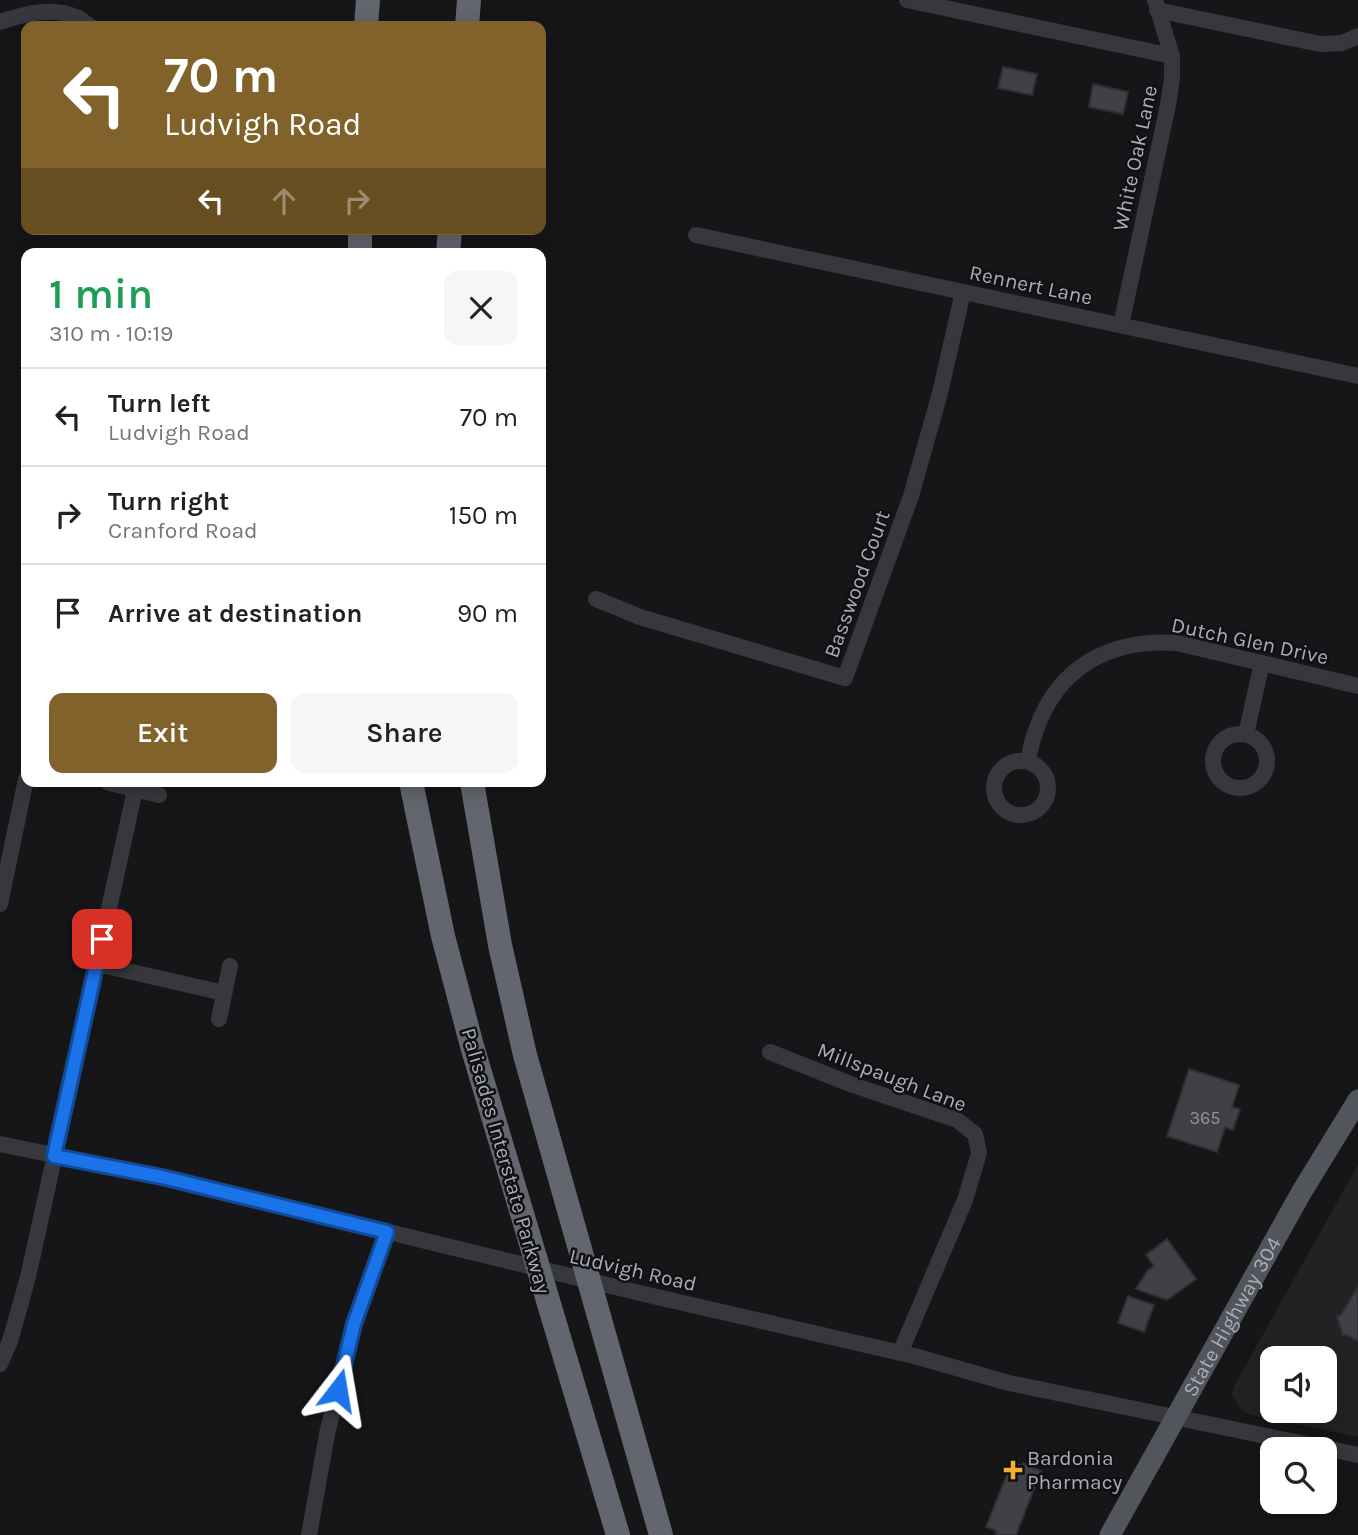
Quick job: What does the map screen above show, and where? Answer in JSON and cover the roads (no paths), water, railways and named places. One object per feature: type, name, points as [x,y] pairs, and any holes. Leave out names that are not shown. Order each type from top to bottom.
[{"type":"highway","points":[[366,21],[368,0]]},
{"type":"highway","points":[[467,21],[469,0]]},
{"type":"highway","name":"Palisades Interstate Parkway","points":[[412,787],[443,936],[471,1046],[618,1535]]},
{"type":"highway","points":[[473,787],[500,945],[525,1055],[661,1535]]},
{"type":"main road","name":"State Highway 304","points":[[1110,1535],[1301,1193],[1358,1100]]},
{"type":"street","points":[[907,0],[1172,56]]},
{"type":"street","points":[[1156,5],[1321,44],[1342,43],[1358,36]]},
{"type":"street","name":"White Oak Lane","points":[[1121,325],[1171,92],[1172,56],[1156,5]]},
{"type":"street","points":[[0,22],[49,10],[75,16],[82,21]]},
{"type":"street","name":"Rennert Lane","points":[[696,234],[1358,376]]},
{"type":"street","name":"Basswood Court","points":[[596,599],[640,617],[845,678],[911,496],[940,393],[963,292]]},
{"type":"street","name":"Dutch Glen Drive","points":[[1028,761],[1036,729],[1053,696],[1069,676],[1104,653],[1132,644],[1177,643],[1358,686]]},
{"type":"street","points":[[1246,734],[1262,663]]},
{"type":"street","points":[[0,904],[24,787]]},
{"type":"street","points":[[124,787],[159,795]]},
{"type":"street","points":[[0,1364],[10,1341],[28,1277],[135,790]]},
{"type":"street","points":[[97,964],[225,993]]},
{"type":"street","points":[[219,1019],[230,966]]},
{"type":"street","name":"Millspaugh Lane","points":[[769,1052],[853,1085],[957,1120],[975,1134],[979,1153],[965,1200],[900,1353]]},
{"type":"street","name":"Ludvigh Road","points":[[0,1144],[162,1177],[500,1260],[900,1353],[1009,1383],[1358,1455]]},
{"type":"street","points":[[309,1535],[327,1434],[351,1336],[387,1232]]},
{"type":"place","name":"Bardonia Pharmacy","points":[[1013,1470]]}]
